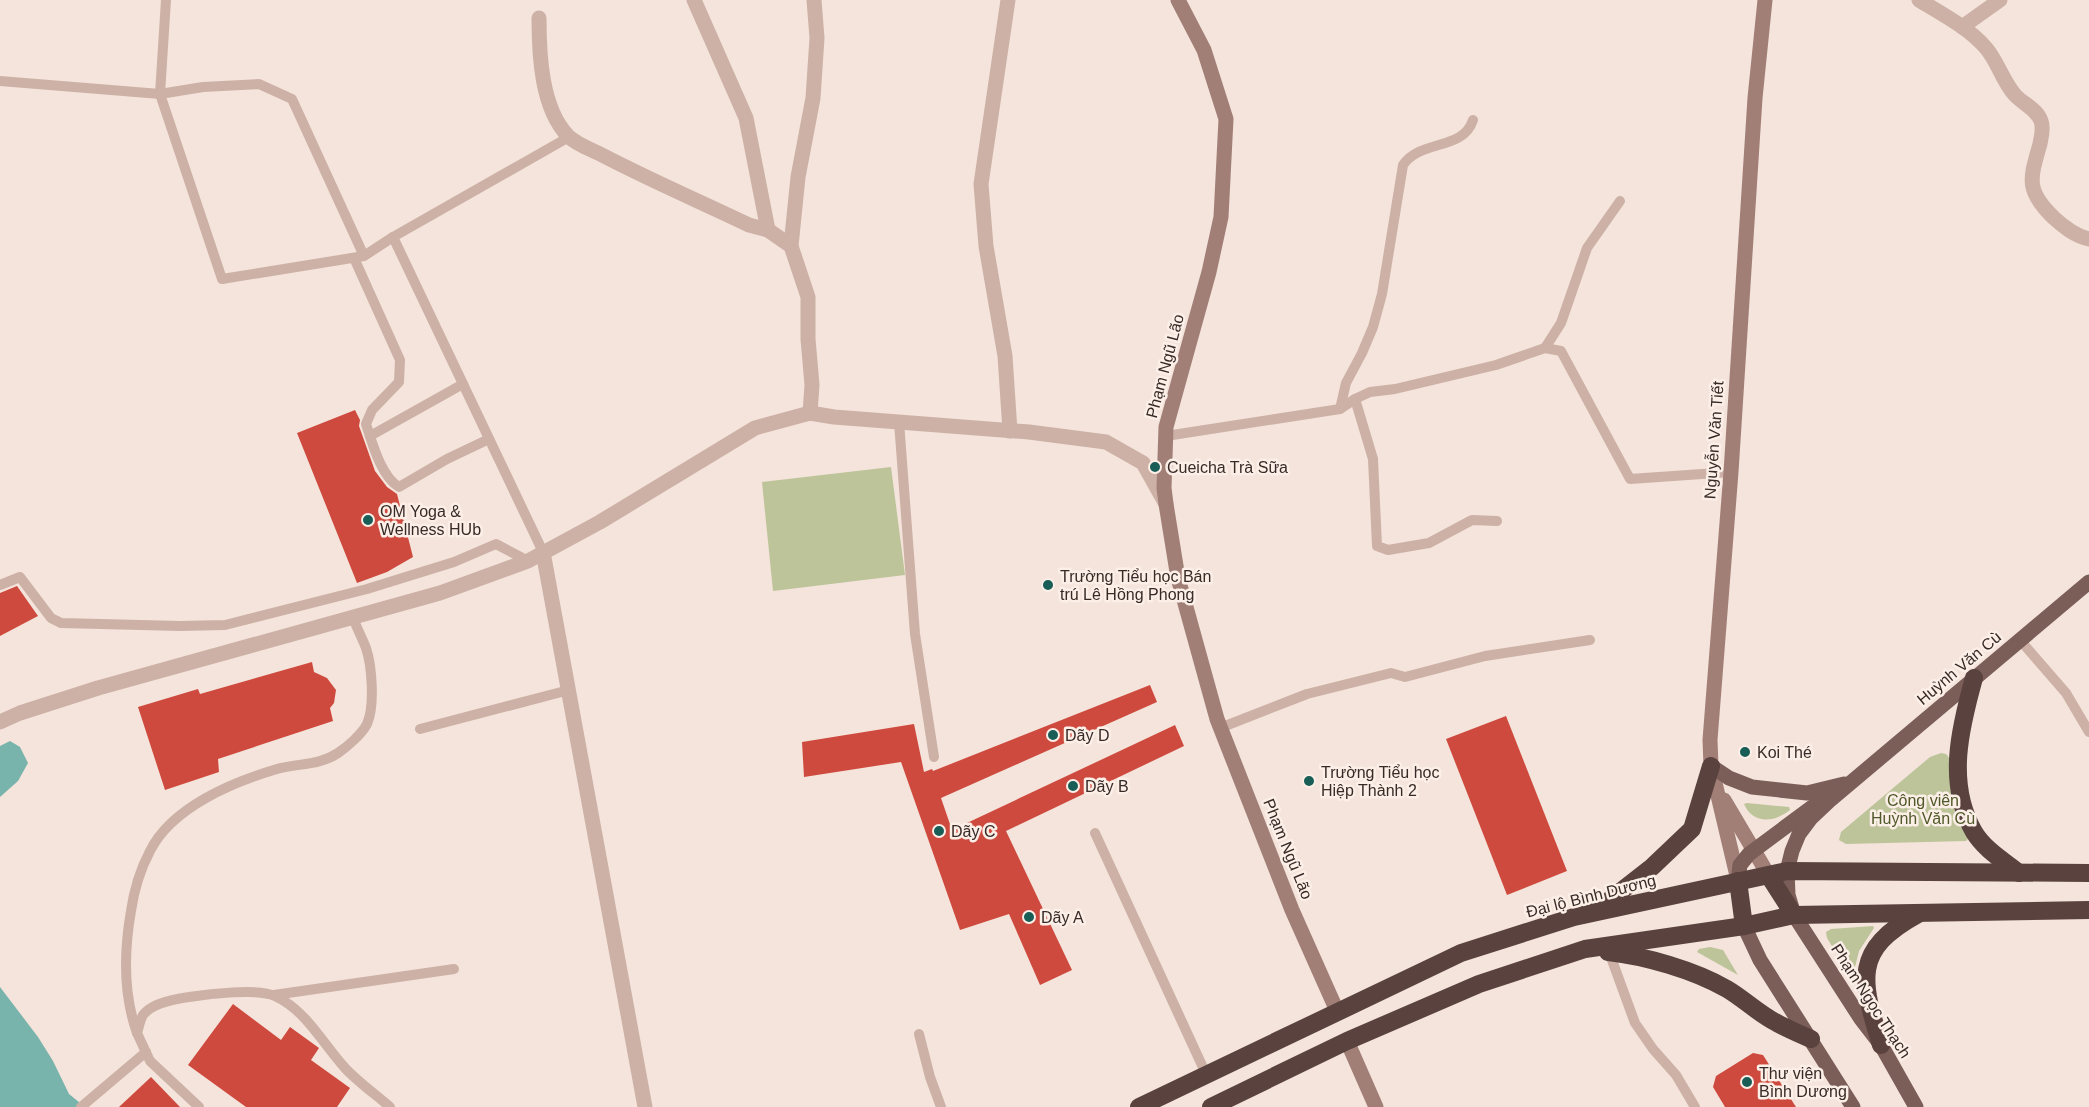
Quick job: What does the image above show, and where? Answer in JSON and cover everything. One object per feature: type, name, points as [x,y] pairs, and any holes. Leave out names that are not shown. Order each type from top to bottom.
[{"type":"highway","points":[[1974,678],[1961,723],[1958,752],[1958,783],[1964,810],[1975,833],[1989,849],[2019,873]]},
{"type":"highway","points":[[1593,913],[1652,867],[1692,828],[1711,766]]},
{"type":"highway","name":"Đại lộ Bình Dương","points":[[1138,1107],[1461,954],[1593,913],[1787,871],[2089,873]]},
{"type":"highway","points":[[1769,876],[1794,915]]},
{"type":"highway","points":[[1738,880],[1744,926]]},
{"type":"highway","points":[[1211,1107],[1347,1041],[1479,984],[1585,949],[1744,926],[1794,915],[2089,910]]},
{"type":"highway","points":[[1881,1045],[1868,1002],[1866,979],[1868,963],[1878,942],[1890,931],[1920,913]]},
{"type":"highway","points":[[1585,949],[1630,954],[1674,967],[1727,989],[1777,1023],[1811,1039]]},
{"type":"main road","name":"Huỳnh Văn Cù","points":[[1852,782],[2089,582]]},
{"type":"main road","points":[[1711,766],[1729,778],[1752,787],[1807,793],[1832,789],[1852,782]]},
{"type":"main road","points":[[1738,880],[1740,865],[1754,851],[1799,815],[1852,782]]},
{"type":"main road","points":[[1794,915],[1788,895],[1787,871],[1792,851],[1811,818],[1852,782]]},
{"type":"main road","name":"Phạm Ngọc Thạch","points":[[1794,915],[1861,1019],[1881,1045],[1916,1107]]},
{"type":"main road","points":[[1744,926],[1760,960],[1852,1107]]},
{"type":"street","points":[[694,0],[746,118],[768,230]]},
{"type":"street","points":[[810,413],[812,385],[808,339],[808,297],[791,246],[798,177],[813,98],[817,38],[814,0]]},
{"type":"street","points":[[1008,0],[981,184],[986,246],[1005,356],[1010,430]]},
{"type":"street","name":"Phạm Ngũ Lão","points":[[1178,0],[1204,50],[1226,119],[1221,217],[1209,272],[1166,428],[1164,488],[1166,504],[1178,578],[1220,728],[1292,910],[1338,1011]]},
{"type":"street","name":"Nguyễn Văn Tiết","points":[[1738,880],[1711,766],[1710,729],[1731,472],[1755,98],[1765,0]]},
{"type":"street","points":[[1919,0],[1962,27],[1987,49],[2016,96],[2037,114],[2041,122],[2042,133],[2031,177],[2034,192],[2043,207],[2063,227],[2082,238],[2089,239]]},
{"type":"street","points":[[1962,27],[2000,0]]},
{"type":"street","points":[[539,18],[539,49],[546,91],[558,122],[569,137],[611,160],[749,225],[768,230],[791,246]]},
{"type":"street","points":[[0,722],[20,713],[98,688],[440,593],[528,561],[600,522],[755,428],[810,413],[834,417],[1010,430],[1106,442],[1143,463],[1166,504]]},
{"type":"street","points":[[543,552],[645,1107]]},
{"type":"street","points":[[1711,766],[1725,802],[1769,876]]},
{"type":"street","points":[[1347,1041],[1376,1107]]},
{"type":"lane","points":[[166,0],[160,94],[222,279],[359,257],[569,137]]},
{"type":"lane","points":[[0,81],[160,94],[203,87],[259,84],[292,99],[400,360],[399,382],[372,410],[366,424],[375,451],[391,483],[399,487],[447,459],[489,439]]},
{"type":"lane","points":[[1340,409],[1346,383],[1373,327],[1382,294],[1403,165],[1415,152],[1443,144],[1462,135],[1470,128],[1473,120]]},
{"type":"lane","points":[[1545,348],[1561,323],[1587,248],[1620,201]]},
{"type":"lane","points":[[393,237],[543,552]]},
{"type":"lane","points":[[1166,436],[1340,409],[1370,392],[1395,389],[1496,365],[1545,348],[1561,351],[1630,479],[1731,472]]},
{"type":"lane","points":[[370,436],[463,384]]},
{"type":"lane","points":[[1355,399],[1373,459],[1377,546],[1388,550],[1429,543],[1472,520],[1497,521]]},
{"type":"lane","points":[[899,422],[915,634],[934,757]]},
{"type":"lane","points":[[0,585],[20,578],[51,618],[61,623],[225,625],[367,589],[454,562],[496,544],[528,561]]},
{"type":"lane","points":[[199,1107],[150,1060],[131,1016],[125,956],[135,888],[151,848],[168,827],[202,799],[231,784],[279,768],[318,763],[338,754],[367,724],[372,695],[366,649],[353,618]]},
{"type":"lane","points":[[1220,728],[1307,694],[1391,673],[1405,677],[1485,656],[1590,640]]},
{"type":"lane","points":[[2020,640],[2066,693],[2089,732]]},
{"type":"lane","points":[[420,729],[568,690]]},
{"type":"lane","points":[[1095,833],[1206,1074]]},
{"type":"lane","points":[[1609,952],[1635,1023],[1653,1049],[1676,1075],[1695,1107]]},
{"type":"lane","points":[[137,1033],[142,1017],[149,1009],[186,997],[244,992],[274,995],[454,969]]},
{"type":"lane","points":[[274,995],[295,1009],[314,1027],[345,1068],[390,1107]]},
{"type":"lane","points":[[918,1034],[930,1077],[942,1107]]},
{"type":"lane","points":[[83,1104],[146,1052]]},
{"type":"green space","points":[[891,467],[905,575],[773,591],[762,482]]},
{"type":"green space","name":"Công viên Huỳnh Văn Cù","points":[[1941,753],[1946,754],[1950,759],[1968,839],[1966,841],[1846,844],[1839,840],[1841,832],[1930,757]]},
{"type":"green space","points":[[1744,804],[1789,807],[1790,810],[1778,817],[1765,819],[1748,811]]},
{"type":"green space","points":[[1873,926],[1874,928],[1859,951],[1853,975],[1850,976],[1827,938],[1826,932],[1831,929]]},
{"type":"green space","points":[[1710,947],[1723,950],[1738,975],[1697,952],[1699,949]]},
{"type":"water","points":[[10,741],[20,747],[28,763],[18,781],[0,797],[0,746]]},
{"type":"water","points":[[0,987],[38,1037],[69,1094],[85,1107],[0,1107]]},
{"type":"building","name":"OM Yoga & Wellness HUb","points":[[355,410],[375,471],[387,487],[397,494],[413,557],[387,572],[357,583],[297,433]]},
{"type":"building","points":[[17,586],[38,616],[0,636],[0,593]]},
{"type":"building","points":[[312,662],[314,672],[327,678],[336,690],[334,703],[330,708],[333,721],[218,759],[219,772],[165,790],[138,707],[198,689],[200,694]]},
{"type":"building","points":[[1150,685],[1157,702],[941,798],[952,830],[1175,725],[1184,746],[1006,831],[1072,970],[1040,985],[1009,914],[960,930],[901,762],[804,777],[802,742],[914,724],[924,772],[932,769],[933,771]]},
{"type":"building","points":[[1506,716],[1567,871],[1507,895],[1446,739]]},
{"type":"building","points":[[233,1004],[281,1040],[290,1027],[319,1048],[311,1060],[350,1088],[337,1107],[246,1107],[188,1065]]},
{"type":"building","name":"Thư viện Bình Dương","points":[[1753,1053],[1763,1055],[1796,1107],[1725,1107],[1713,1087],[1716,1076]]},
{"type":"building","points":[[151,1077],[180,1107],[119,1107]]},
{"type":"place","name":"Cueicha Trà Sữa","points":[[1155,467]]},
{"type":"place","name":"OM Yoga & Wellness HUb","points":[[368,520]]},
{"type":"place","name":"Trường Tiểu học Bán trú Lê Hồng Phong","points":[[1048,585]]},
{"type":"place","name":"Dãy D","points":[[1053,735]]},
{"type":"place","name":"Koi Thé","points":[[1745,752]]},
{"type":"place","name":"Trường Tiểu học Hiệp Thành 2","points":[[1309,781]]},
{"type":"place","name":"Dãy B","points":[[1073,786]]},
{"type":"place","name":"Dãy C","points":[[939,831]]},
{"type":"place","name":"Dãy A","points":[[1029,917]]},
{"type":"place","name":"Thư viện Bình Dương","points":[[1747,1082]]}]
